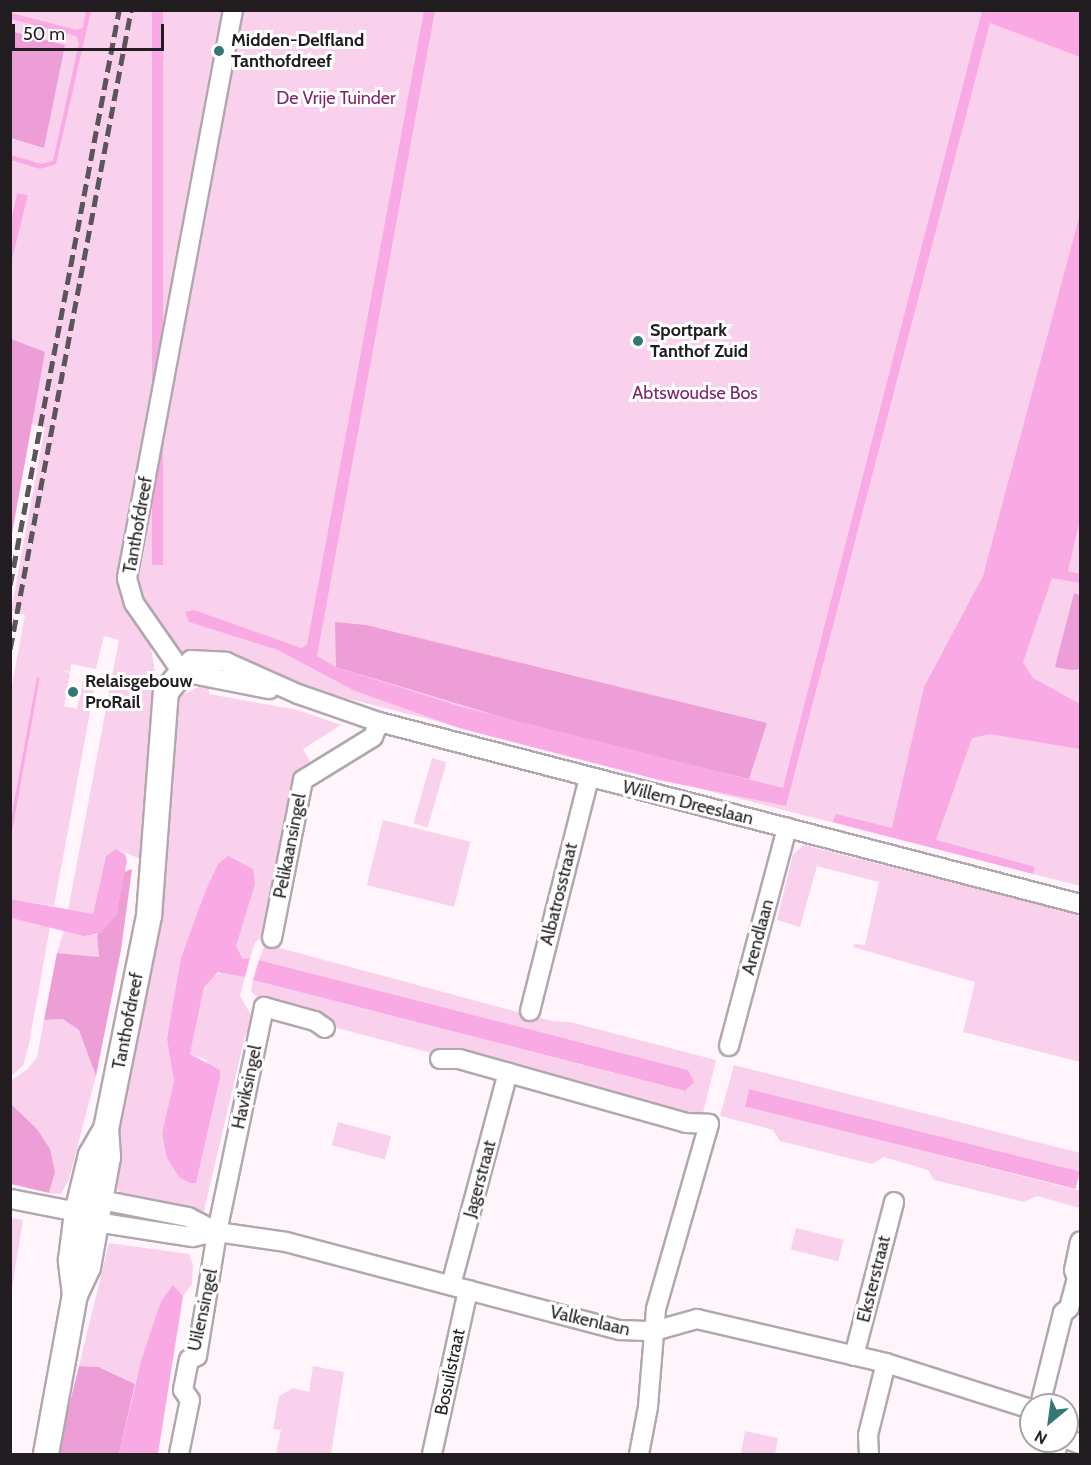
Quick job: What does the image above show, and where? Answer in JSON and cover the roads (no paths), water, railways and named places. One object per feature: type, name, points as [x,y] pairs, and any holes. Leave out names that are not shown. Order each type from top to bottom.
[{"type":"street","name":"Tanthofdreef","points":[[46,1455],[75,1295],[88,1267],[91,1211],[108,1157],[106,1129],[148,916],[166,692],[182,672],[134,603],[127,578],[233,10]]},
{"type":"street","name":"Willem Dreeslaan","points":[[182,672],[191,660],[226,662],[298,694],[379,722],[1080,904]]},
{"type":"street","name":"Pelikaansingel","points":[[272,938],[303,780],[373,737],[379,722]]},
{"type":"street","name":"Albatrosstraat","points":[[530,1011],[589,777]]},
{"type":"street","name":"Arendlaan","points":[[729,1046],[787,828]]},
{"type":"street","name":"Haviksingel","points":[[217,1232],[264,1007],[315,1021],[325,1028]]},
{"type":"street","points":[[440,1059],[459,1059],[686,1123],[709,1124],[656,1309],[648,1407],[639,1455]]},
{"type":"street","name":"Jagerstraat","points":[[459,1288],[508,1072]]},
{"type":"street","name":"Valkenlaan","points":[[11,1199],[91,1211],[193,1237],[217,1232],[286,1242],[620,1330],[654,1331],[697,1319],[886,1364],[1019,1405]]},
{"type":"street","name":"Eksterstraat","points":[[854,1356],[894,1202]]},
{"type":"street","name":"Uilensingel","points":[[179,1455],[190,1400],[183,1390],[189,1360],[197,1356],[217,1232]]},
{"type":"street","points":[[1044,1393],[1063,1313],[1069,1308],[1077,1279],[1074,1270],[1080,1242]]},
{"type":"street","name":"Bosuilstraat","points":[[432,1455],[459,1288]]},
{"type":"street","points":[[869,1455],[868,1435],[886,1364]]},
{"type":"railway","points":[[10,585],[119,10]]},
{"type":"railway","points":[[10,649],[131,10]]},
{"type":"place","name":"Midden-Delfland Tanthofdreef","points":[[219,51]]},
{"type":"place","name":"Sportpark Tanthof Zuid","points":[[638,341]]},
{"type":"place","name":"Relaisgebouw ProRail","points":[[73,692]]},
{"type":"park label","name":"De Vrije Tuinder","points":[[336,98]]},
{"type":"park label","name":"Abtswoudse Bos","points":[[695,393]]}]
